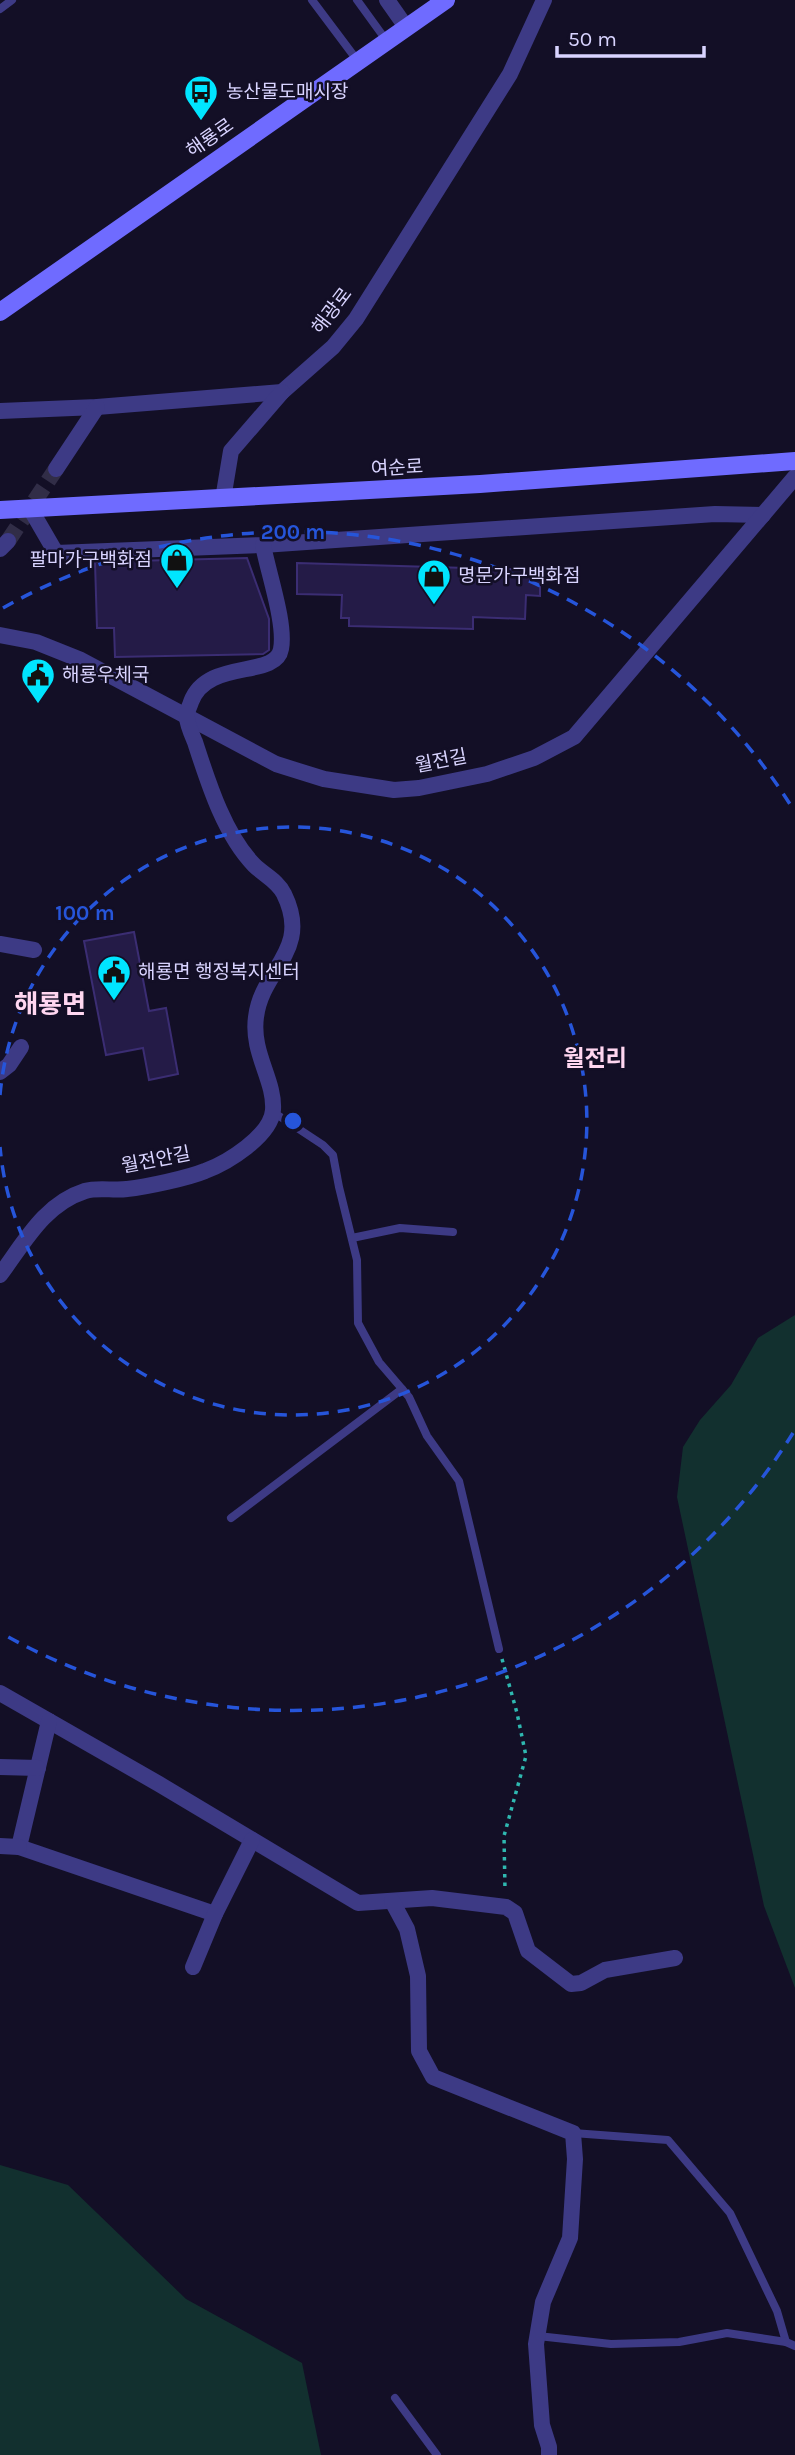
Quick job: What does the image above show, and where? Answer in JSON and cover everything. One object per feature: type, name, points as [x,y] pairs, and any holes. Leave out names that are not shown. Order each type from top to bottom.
[{"type":"main road","name":"해룡로","points":[[0,312],[446,0]]},
{"type":"main road","name":"여순로","points":[[0,510],[480,484],[795,461]]},
{"type":"street","points":[[387,0],[405,27]]},
{"type":"street","name":"해광로","points":[[223,499],[231,451],[282,392],[332,347],[356,319],[510,74],[544,0]]},
{"type":"street","points":[[0,411],[97,407],[282,392]]},
{"type":"street","points":[[56,469],[97,407]]},
{"type":"street","name":"월전길","points":[[0,635],[36,642],[81,660],[276,764],[324,779],[394,790],[453,782],[534,758],[574,737],[795,477]]},
{"type":"street","points":[[31,510],[56,553],[263,545],[715,514],[763,515]]},
{"type":"street","points":[[263,545],[282,633],[281,653],[264,665],[217,675],[203,683],[194,693],[186,716],[207,780],[228,827],[253,864],[276,882],[284,893],[290,910],[293,930],[291,945],[268,984],[256,1016],[257,1046],[272,1095],[273,1112]]},
{"type":"street","points":[[0,944],[34,950]]},
{"type":"street","points":[[0,1072],[9,1065],[21,1047]]},
{"type":"street","name":"월전안길","points":[[0,1275],[46,1213],[86,1191],[128,1189],[204,1172],[245,1149],[268,1124],[273,1112]]},
{"type":"street","points":[[0,1693],[358,1903],[432,1898],[506,1906],[515,1913],[528,1951],[571,1984],[581,1983],[605,1970],[675,1958]]},
{"type":"street","points":[[19,1847],[49,1721]]},
{"type":"street","points":[[0,1767],[38,1768]]},
{"type":"street","points":[[193,1967],[215,1914],[252,1840]]},
{"type":"street","points":[[0,1846],[19,1847],[215,1914]]},
{"type":"street","points":[[392,1901],[407,1929],[418,1976],[419,2051],[433,2077],[573,2133],[575,2159],[570,2238],[543,2302],[536,2344],[542,2425],[549,2455]]},
{"type":"lane","points":[[0,9],[12,0]]},
{"type":"lane","points":[[312,0],[357,61]]},
{"type":"lane","points":[[357,0],[386,40]]},
{"type":"lane","points":[[273,1112],[323,1145],[333,1155],[357,1260],[358,1323],[379,1362],[409,1397],[427,1436],[459,1481],[499,1649]]},
{"type":"lane","points":[[352,1238],[400,1228],[453,1231]]},
{"type":"lane","points":[[231,1518],[402,1389]]},
{"type":"lane","points":[[573,2133],[668,2140],[730,2213],[777,2311],[786,2342]]},
{"type":"lane","points":[[538,2336],[611,2344],[679,2342],[727,2333],[786,2342],[795,2346]]},
{"type":"lane","points":[[395,2398],[437,2455]]},
{"type":"path","points":[[499,1649],[526,1756],[503,1836],[506,1906]]},
{"type":"green space","points":[[795,1315],[795,1988],[764,1906],[677,1497],[683,1447],[700,1420],[731,1385],[758,1338]]},
{"type":"green space","points":[[0,2165],[68,2185],[186,2299],[302,2363],[321,2455],[0,2455]]},
{"type":"building","name":"팔마가구백화점","points":[[247,558],[269,619],[269,650],[263,654],[115,657],[114,628],[97,628],[95,562]]},
{"type":"building","name":"명문가구백화점","points":[[297,563],[540,570],[540,596],[526,595],[525,619],[473,617],[473,629],[349,626],[349,618],[341,618],[342,595],[297,594]]},
{"type":"building","name":"해룡면 행정복지센터","points":[[134,932],[149,1011],[166,1008],[178,1074],[149,1080],[143,1048],[106,1055],[84,941]]},
{"type":"tunnel","points":[[8,541],[56,469]]},
{"type":"place","name":"농산물도매시장","points":[[201,122]]},
{"type":"place","name":"팔마가구백화점","points":[[177,590]]},
{"type":"place","name":"명문가구백화점","points":[[434,606]]},
{"type":"place","name":"해룡우체국","points":[[38,705]]},
{"type":"place","name":"해룡면 행정복지센터","points":[[114,1002]]},
{"type":"district","name":"해룡면","points":[[50,1004]]},
{"type":"district","name":"월전리","points":[[595,1058]]}]
